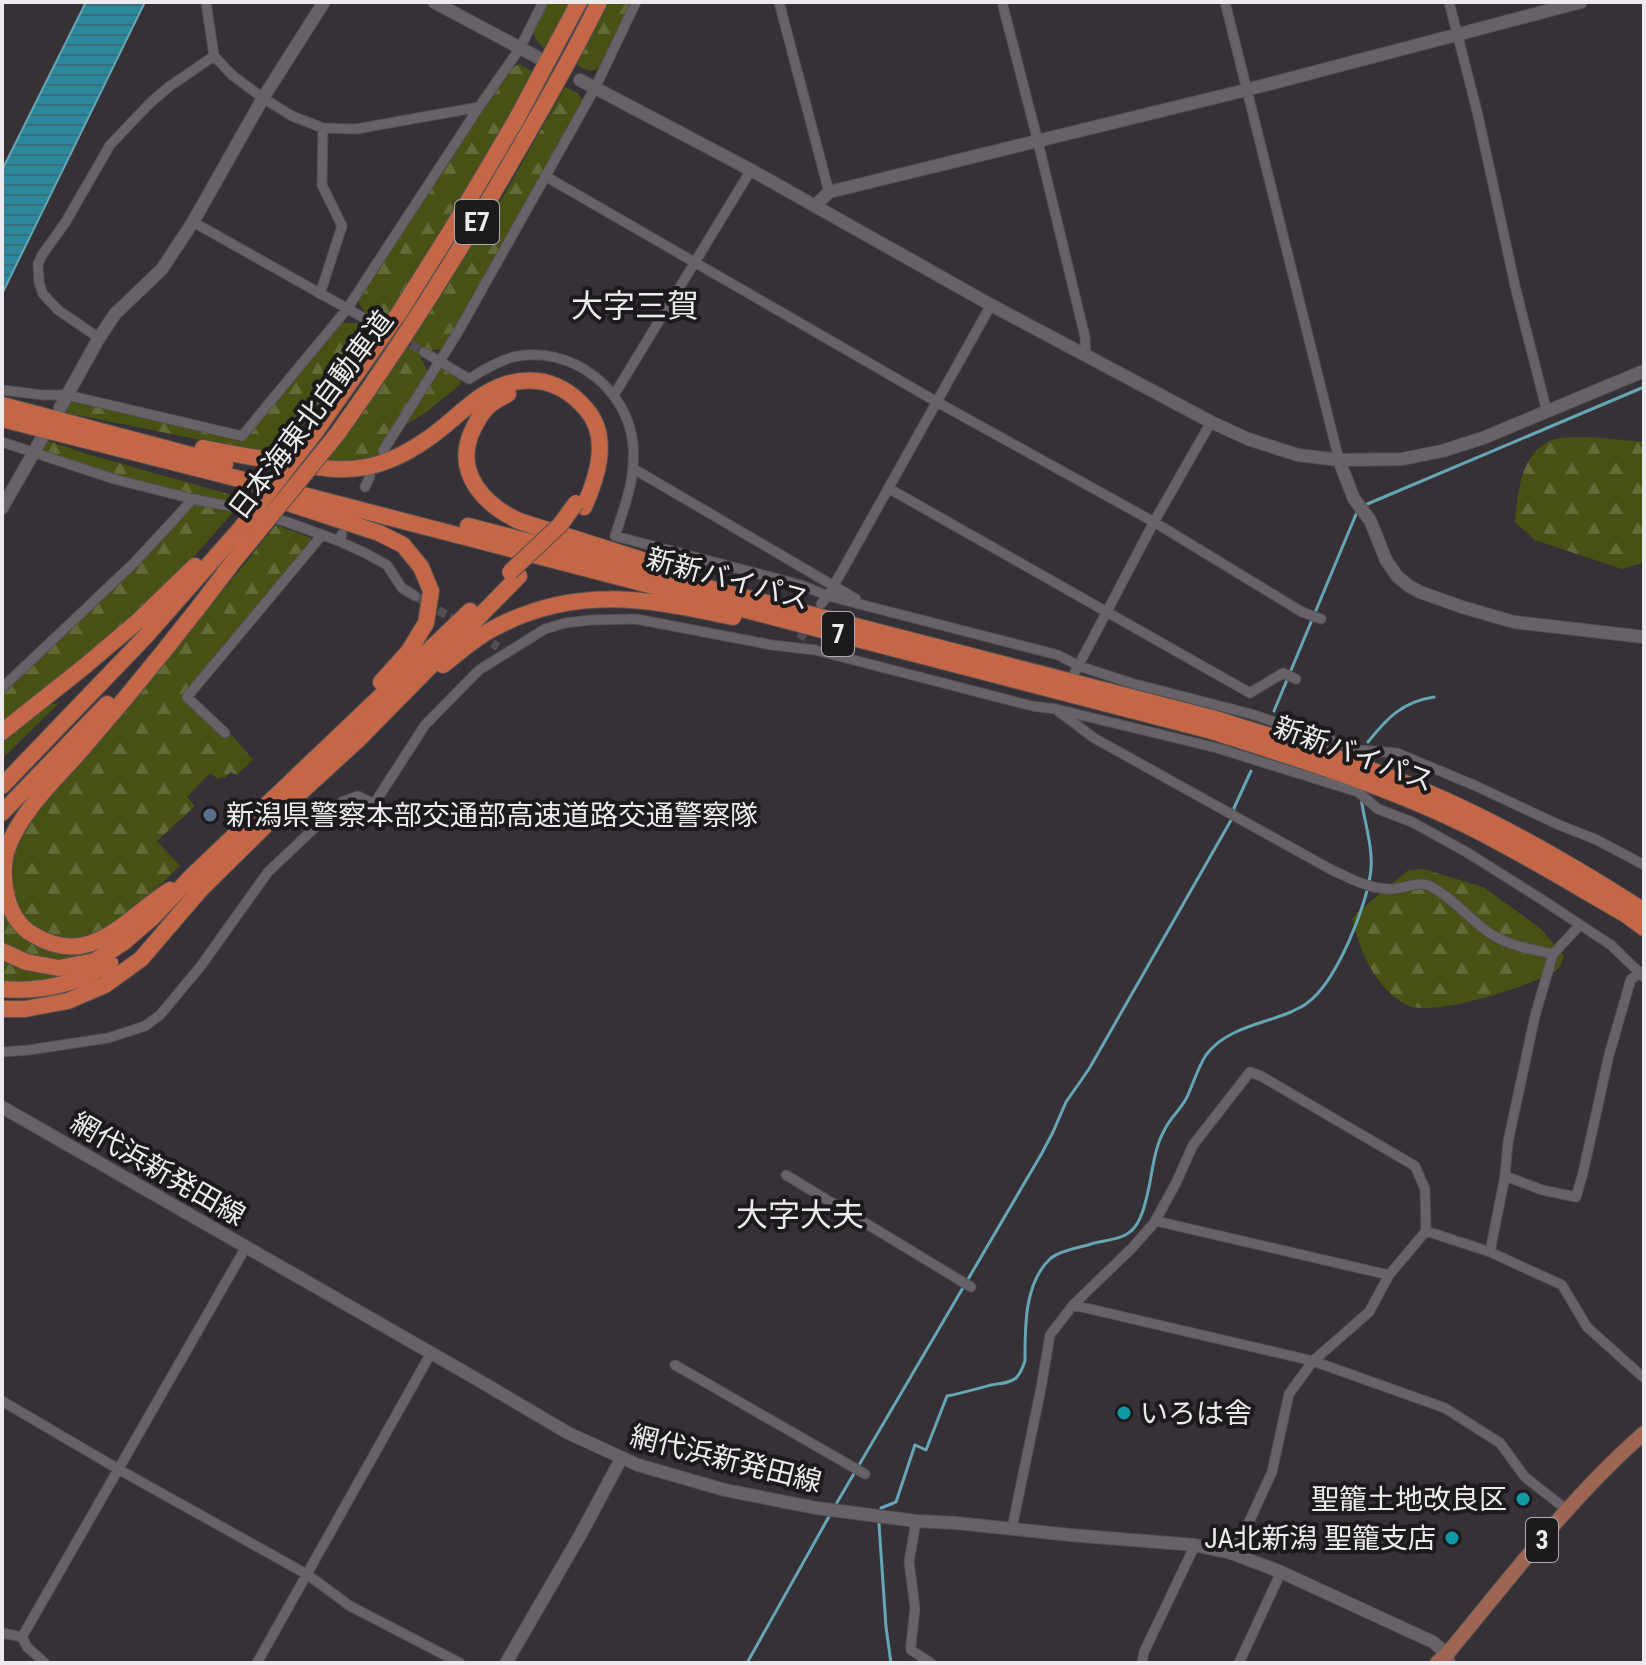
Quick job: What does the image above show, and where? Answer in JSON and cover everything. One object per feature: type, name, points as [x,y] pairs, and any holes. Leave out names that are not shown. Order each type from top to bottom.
[{"type":"highway","name":"日本海東北自動車道","points":[[2,813],[82,732],[230,566],[244,530],[262,499],[316,431],[399,313],[453,227],[516,120],[579,2]]},
{"type":"highway","name":"日本海東北自動車道","points":[[2,786],[338,433],[465,243],[599,2]]},
{"type":"highway","points":[[2,951],[26,962],[59,968],[95,961],[124,942],[197,882],[278,813],[353,733],[515,574],[580,505],[594,485],[600,456],[597,430],[589,411],[569,393],[544,381],[513,381],[484,395],[427,439],[391,461],[363,468],[327,470],[103,437]]},
{"type":"highway","points":[[580,505],[592,455],[588,432],[580,416],[563,399],[542,391],[514,391],[491,404],[475,424],[466,447],[469,474],[483,497],[504,513],[776,605]]},
{"type":"highway","name":"新新バイパス","points":[[2,405],[103,437],[1222,735],[1324,766],[1399,795],[1475,830],[1575,885],[1644,928]]},
{"type":"highway","name":"新新バイパス","points":[[2,419],[103,437],[266,475],[1212,718],[1328,754],[1484,818],[1644,911]]},
{"type":"highway","points":[[103,437],[134,460],[253,491],[366,528],[403,545],[421,567],[431,591],[426,623],[409,651],[378,685],[353,733]]},
{"type":"highway","points":[[2,732],[85,666],[244,530]]},
{"type":"highway","points":[[197,882],[147,905],[109,935],[78,947],[53,945],[27,931],[17,920],[6,897],[3,870],[5,857],[21,821],[169,646],[230,566]]},
{"type":"highway","points":[[353,733],[399,709],[444,664],[486,633],[528,612],[571,601],[616,598],[678,605],[868,642]]},
{"type":"highway","points":[[1475,830],[1644,940]]},
{"type":"highway","points":[[1553,856],[1644,899]]},
{"type":"highway","points":[[2,989],[25,991],[63,984],[97,972],[132,949],[197,882]]},
{"type":"highway","points":[[2,1009],[25,1009],[68,1001],[105,985],[141,959],[197,882]]},
{"type":"main road","name":"3","points":[[1444,1660],[1567,1510],[1644,1433]]},
{"type":"street","points":[[206,2],[214,56],[232,75],[263,98],[292,116],[323,128],[356,129],[479,107]]},
{"type":"street","points":[[60,408],[115,314],[162,269],[193,222],[263,98],[324,2]]},
{"type":"street","points":[[434,2],[537,57]]},
{"type":"street","points":[[2,390],[67,395],[242,436],[347,309],[520,48],[543,2]]},
{"type":"street","points":[[383,451],[439,361],[595,88],[636,2]]},
{"type":"street","points":[[779,2],[829,192]]},
{"type":"street","points":[[1002,2],[1085,337],[1086,356]]},
{"type":"street","points":[[1225,2],[1339,460],[1354,499],[1370,520],[1386,560],[1409,586],[1462,607],[1514,622],[1644,637]]},
{"type":"street","points":[[1449,2],[1547,412]]},
{"type":"street","points":[[815,206],[829,192],[1246,90],[1581,2]]},
{"type":"street","points":[[99,338],[58,310],[43,294],[38,264],[110,145],[150,103],[214,56]]},
{"type":"street","points":[[580,80],[1211,422],[1248,439],[1298,455],[1339,460],[1402,459],[1442,451],[1483,438],[1644,371]]},
{"type":"street","points":[[320,294],[342,226],[322,185],[323,128]]},
{"type":"street","points":[[614,395],[751,170]]},
{"type":"street","points":[[545,176],[937,402],[1154,522],[1302,612],[1321,619]]},
{"type":"street","points":[[193,222],[364,318]]},
{"type":"street","points":[[821,604],[991,305]]},
{"type":"street","points":[[424,352],[469,379],[492,364],[516,357],[545,355],[572,362],[597,377],[614,395],[627,417],[633,442],[632,484],[615,536],[801,585],[828,596],[1058,655],[1077,669],[1360,750],[1397,753],[1597,840],[1644,865]]},
{"type":"street","points":[[1077,669],[1154,522],[1211,422]]},
{"type":"street","points":[[2,508],[42,438]]},
{"type":"street","points":[[2,442],[114,479],[238,508],[322,535],[341,538],[387,565],[402,588],[415,596]]},
{"type":"street","points":[[634,469],[834,585],[859,603]]},
{"type":"street","points":[[365,487],[370,476]]},
{"type":"street","points":[[888,488],[1250,693],[1283,673],[1296,679]]},
{"type":"street","points":[[2,688],[135,562],[193,499]]},
{"type":"street","points":[[225,733],[187,697],[322,535]]},
{"type":"street","points":[[374,804],[425,725],[503,649],[545,629],[590,620],[636,619],[772,645],[798,642],[815,650],[1032,706],[1058,704],[1265,759],[1358,792],[1378,809],[1412,822],[1468,853],[1611,945],[1643,974],[1631,979],[1609,1055],[1576,1197],[1542,1190],[1505,1176]]},
{"type":"street","points":[[1058,704],[1094,738],[1330,869],[1363,885],[1385,889],[1429,885],[1487,932],[1513,945],[1553,954]]},
{"type":"street","points":[[2,1052],[108,1038],[145,1026],[160,1015],[200,967],[268,872],[342,802],[358,796],[374,804],[383,821]]},
{"type":"street","points":[[1490,1252],[1505,1176],[1508,1142],[1535,1016],[1553,954],[1580,925]]},
{"type":"street","points":[[1012,1528],[1050,1335],[1073,1305],[1156,1221],[1193,1145],[1250,1072],[1415,1166],[1425,1189],[1426,1231],[1389,1275],[1369,1312],[1313,1361],[1289,1394],[1272,1472],[1231,1553]]},
{"type":"street","name":"網代浜新発田線","points":[[2,1107],[568,1433],[621,1459],[684,1479],[844,1512],[1195,1545],[1231,1553],[1281,1572],[1433,1642],[1444,1660]]},
{"type":"street","points":[[786,1175],[971,1287]]},
{"type":"street","points":[[1156,1221],[1389,1275]]},
{"type":"street","points":[[1426,1231],[1490,1252],[1562,1285],[1587,1327],[1644,1378]]},
{"type":"street","points":[[22,1637],[246,1247]]},
{"type":"street","points":[[1073,1305],[1313,1361],[1445,1408],[1500,1443],[1525,1477],[1567,1510]]},
{"type":"street","points":[[257,1663],[431,1353]]},
{"type":"street","points":[[675,1365],[865,1474]]},
{"type":"street","points":[[2,1401],[308,1575],[350,1606],[460,1663]]},
{"type":"street","points":[[506,1663],[621,1459]]},
{"type":"street","points":[[916,1521],[909,1562],[915,1608],[911,1650],[931,1663]]},
{"type":"street","points":[[1142,1663],[1144,1652],[1195,1545]]},
{"type":"street","points":[[1239,1663],[1281,1572]]},
{"type":"street","points":[[2,1633],[22,1637]]},
{"type":"street","points":[[22,1637],[27,1647],[45,1663]]},
{"type":"green space","points":[[547,2],[571,2],[547,50],[535,38],[534,28]]},
{"type":"green space","points":[[607,2],[632,2],[604,60],[595,70],[588,70],[577,64]]},
{"type":"green space","points":[[520,64],[534,73],[442,233],[381,325],[365,316],[357,300],[470,125],[513,67]]},
{"type":"green space","points":[[565,87],[578,94],[583,106],[444,349],[423,351],[410,343],[504,195]]},
{"type":"green space","points":[[363,320],[379,329],[279,456],[63,413],[68,400],[244,439],[337,323],[362,323]]},
{"type":"green space","points":[[408,345],[422,353],[420,356],[429,374],[375,459],[324,464]]},
{"type":"green space","points":[[438,368],[458,376],[461,384],[407,424]]},
{"type":"green space","points":[[1590,437],[1644,442],[1644,562],[1622,569],[1535,540],[1515,522],[1523,475],[1533,454],[1552,440]]},
{"type":"green space","points":[[45,440],[243,498],[239,504],[138,484],[42,452],[40,447]]},
{"type":"green space","points":[[205,504],[235,510],[175,577],[127,624],[2,723],[2,694],[192,507]]},
{"type":"green space","points":[[276,525],[311,538],[305,550],[182,699],[187,700],[225,736],[232,735],[253,760],[237,775],[231,772],[225,778],[218,779],[210,773],[187,797],[195,806],[157,841],[180,866],[125,916],[109,927],[76,938],[59,937],[39,929],[24,916],[12,888],[11,861],[18,842],[48,799],[118,720]]},
{"type":"green space","points":[[45,704],[58,704],[2,759],[2,736]]},
{"type":"green space","points":[[1423,869],[1483,887],[1540,928],[1564,956],[1560,967],[1525,984],[1458,1004],[1419,1008],[1396,998],[1370,968],[1352,919],[1407,871]]},
{"type":"green space","points":[[2,903],[27,939],[35,945],[63,952],[118,937],[96,953],[58,961],[36,960],[2,944]]},
{"type":"green space","points":[[127,946],[50,982],[2,984],[2,957],[49,971]]},
{"type":"water","points":[[86,2],[145,2],[2,294],[2,170]]},
{"type":"waterway","points":[[1365,505],[1644,387]]},
{"type":"waterway","points":[[1274,711],[1357,512]]},
{"type":"waterway","points":[[1368,742],[1396,712],[1434,697]]},
{"type":"waterway","points":[[835,1506],[1042,1153],[1066,1102],[1089,1069],[1234,815],[1234,808],[1251,771]]},
{"type":"waterway","points":[[881,1508],[896,1502],[915,1445],[926,1450],[947,1396],[1007,1382],[1019,1374],[1025,1361],[1026,1320],[1031,1292],[1042,1268],[1051,1258],[1065,1251],[1122,1236],[1135,1227],[1145,1204],[1162,1136],[1186,1099],[1206,1055],[1234,1033],[1304,1006],[1329,979],[1349,942],[1369,884],[1371,851],[1361,797]]},
{"type":"waterway","points":[[747,1663],[831,1513]]},
{"type":"waterway","points":[[879,1524],[891,1663]]},
{"type":"tunnel","points":[[364,318],[424,352]]},
{"type":"tunnel","points":[[415,596],[461,624]]},
{"type":"tunnel","points":[[800,639],[809,624]]},
{"type":"tunnel","points":[[481,636],[498,647]]},
{"type":"place","name":"新潟県警察本部交通部高速道路交通警察隊","points":[[210,815]]},
{"type":"place","name":"いろは舎","points":[[1124,1413]]},
{"type":"place","name":"聖籠土地改良区","points":[[1523,1499]]},
{"type":"place","name":"JA北新潟 聖籠支店","points":[[1452,1538]]},
{"type":"district","name":"大字三賀","points":[[635,306]]},
{"type":"district","name":"大字大夫","points":[[800,1215]]}]
